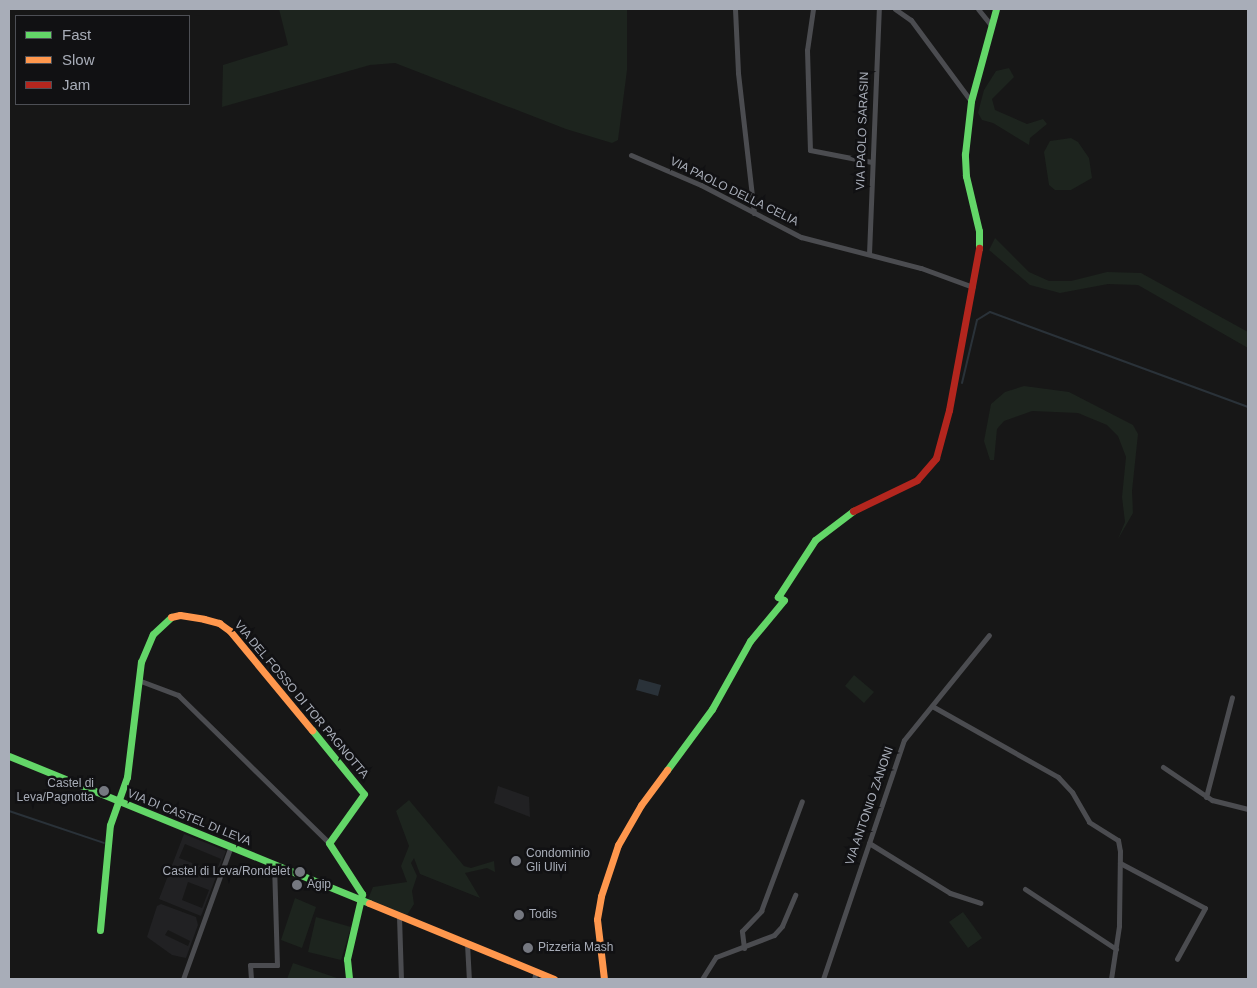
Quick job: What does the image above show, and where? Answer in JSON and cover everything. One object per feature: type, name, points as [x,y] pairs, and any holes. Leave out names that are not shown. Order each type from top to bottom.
[{"type":"street","points":[[735,9],[738,73],[754,213]]},
{"type":"street","points":[[813,9],[807,55],[810,150],[872,162]]},
{"type":"street","name":"VIA PAOLO SARASIN","points":[[869,254],[879,9]]},
{"type":"street","points":[[895,9],[911,20],[971,101]]},
{"type":"street","points":[[978,9],[992,26]]},
{"type":"street","points":[[604,979],[598,908],[622,837],[646,798],[712,709],[750,641],[784,600],[778,597],[815,540],[846,514],[910,486],[930,467],[940,447],[950,410],[980,240],[965,168],[971,101],[996,9]]},
{"type":"street","name":"VIA PAOLO DELLA CELIA","points":[[631,155],[701,185],[801,236],[869,254],[973,286]]},
{"type":"street","name":"VIA DEL FOSSO DI TOR PAGNOTTA","points":[[100,930],[110,826],[120,802],[127,777],[138,680],[150,640],[167,618],[180,615],[204,619],[226,627],[364,794],[362,801],[329,843]]},
{"type":"street","name":"VIA ANTONIO ZANONI","points":[[823,979],[904,740],[989,635]]},
{"type":"street","points":[[138,680],[178,695],[329,843],[360,889],[361,900],[347,961],[349,979]]},
{"type":"street","points":[[1206,797],[1232,697]]},
{"type":"street","points":[[932,706],[1062,780],[1089,822],[1118,840],[1120,863],[1116,949],[1111,979]]},
{"type":"street","name":"VIA DI CASTEL DI LEVA","points":[[9,756],[554,979]]},
{"type":"street","points":[[1163,767],[1206,797],[1248,809]]},
{"type":"street","points":[[744,948],[742,931],[762,910],[802,801]]},
{"type":"street","points":[[869,843],[950,893],[980,904]]},
{"type":"street","points":[[183,979],[230,846]]},
{"type":"street","points":[[1120,863],[1205,908],[1177,958]]},
{"type":"street","points":[[251,979],[250,965],[277,965],[274,864]]},
{"type":"street","points":[[1025,889],[1116,949]]},
{"type":"street","points":[[702,979],[714,958],[768,940],[779,931],[795,895]]},
{"type":"street","points":[[399,916],[401,979]]},
{"type":"street","points":[[467,943],[469,979]]},
{"type":"street","points":[[534,979],[536,971]]},
{"type":"shaded area","points":[[279,9],[627,9],[627,70],[618,140],[612,143],[566,129],[395,63],[370,65],[222,107],[223,65],[288,45]]},
{"type":"shaded area","points":[[1009,68],[1014,77],[992,99],[995,110],[1027,124],[1043,119],[1047,124],[1030,138],[1029,145],[993,123],[982,120],[978,113],[984,90],[996,71]]},
{"type":"shaded area","points":[[1071,138],[1078,142],[1089,158],[1092,178],[1071,190],[1055,190],[1049,185],[1044,152],[1050,141]]},
{"type":"shaded area","points":[[995,238],[1029,272],[1049,281],[1071,281],[1107,272],[1141,273],[1248,332],[1248,348],[1138,285],[1108,284],[1060,293],[1030,285],[989,250]]},
{"type":"shaded area","points":[[1024,386],[1069,392],[1133,425],[1138,434],[1132,491],[1133,513],[1118,539],[1125,522],[1122,497],[1126,457],[1118,436],[1107,425],[1078,413],[1032,411],[1004,421],[997,429],[994,460],[990,460],[984,441],[991,404],[1005,392]]},
{"type":"shaded area","points":[[854,675],[874,692],[864,703],[845,686]]},
{"type":"shaded area","points":[[639,679],[661,685],[658,696],[636,690]]},
{"type":"shaded area","points":[[498,786],[529,797],[530,817],[494,803]]},
{"type":"shaded area","points":[[409,800],[464,866],[471,868],[494,861],[495,872],[487,868],[465,873],[480,898],[420,874],[414,858],[411,863],[417,876],[412,891],[414,904],[407,915],[368,899],[373,887],[407,882],[401,866],[409,846],[396,811]]},
{"type":"shaded area","points":[[184,834],[226,851],[201,916],[159,899]],"holes":[[[185,844],[221,859],[216,872],[179,858]],[[188,882],[209,890],[202,908],[182,900]]]},
{"type":"shaded area","points":[[295,898],[316,907],[302,948],[281,940]]},
{"type":"shaded area","points":[[161,904],[196,917],[198,925],[186,958],[172,955],[147,937],[157,906]],"holes":[[[168,930],[190,941],[188,946],[165,935]]]},
{"type":"shaded area","points":[[963,912],[982,938],[968,948],[949,922]]},
{"type":"shaded area","points":[[316,917],[351,927],[341,960],[308,952]]},
{"type":"shaded area","points":[[293,963],[337,978],[287,979]]},
{"type":"waterway","points":[[962,383],[977,320],[990,312],[1248,407]]},
{"type":"waterway","points":[[9,811],[104,843]]},
{"type":"traffic: fast","points":[[979,248],[979,231],[966,176],[965,154],[971,101],[996,9]]},
{"type":"traffic: fast","points":[[667,770],[712,709],[750,641],[784,600],[778,597],[815,540],[853,511]]},
{"type":"traffic: fast","points":[[100,930],[110,825],[127,777],[141,662],[153,634],[171,617]]},
{"type":"traffic: fast","points":[[312,730],[364,794],[329,843],[362,894],[347,959],[349,979]]},
{"type":"traffic: fast","points":[[9,756],[369,903]]},
{"type":"traffic: slow","points":[[171,617],[180,615],[204,619],[219,623],[230,631],[312,730]]},
{"type":"traffic: slow","points":[[604,979],[597,919],[601,896],[618,845],[641,805],[667,770]]},
{"type":"traffic: slow","points":[[369,903],[554,979]]},
{"type":"traffic: jam","points":[[853,511],[917,480],[936,458],[949,410],[979,248]]},
{"type":"place","name":"Castel di Leva/Pagnotta","points":[[104,791]]},
{"type":"place","name":"Condominio Gli Ulivi","points":[[516,861]]},
{"type":"place","name":"Castel di Leva/Rondelet","points":[[300,872]]},
{"type":"place","name":"Agip","points":[[297,885]]},
{"type":"place","name":"Todis","points":[[519,915]]},
{"type":"place","name":"Pizzeria Mash","points":[[528,948]]}]
